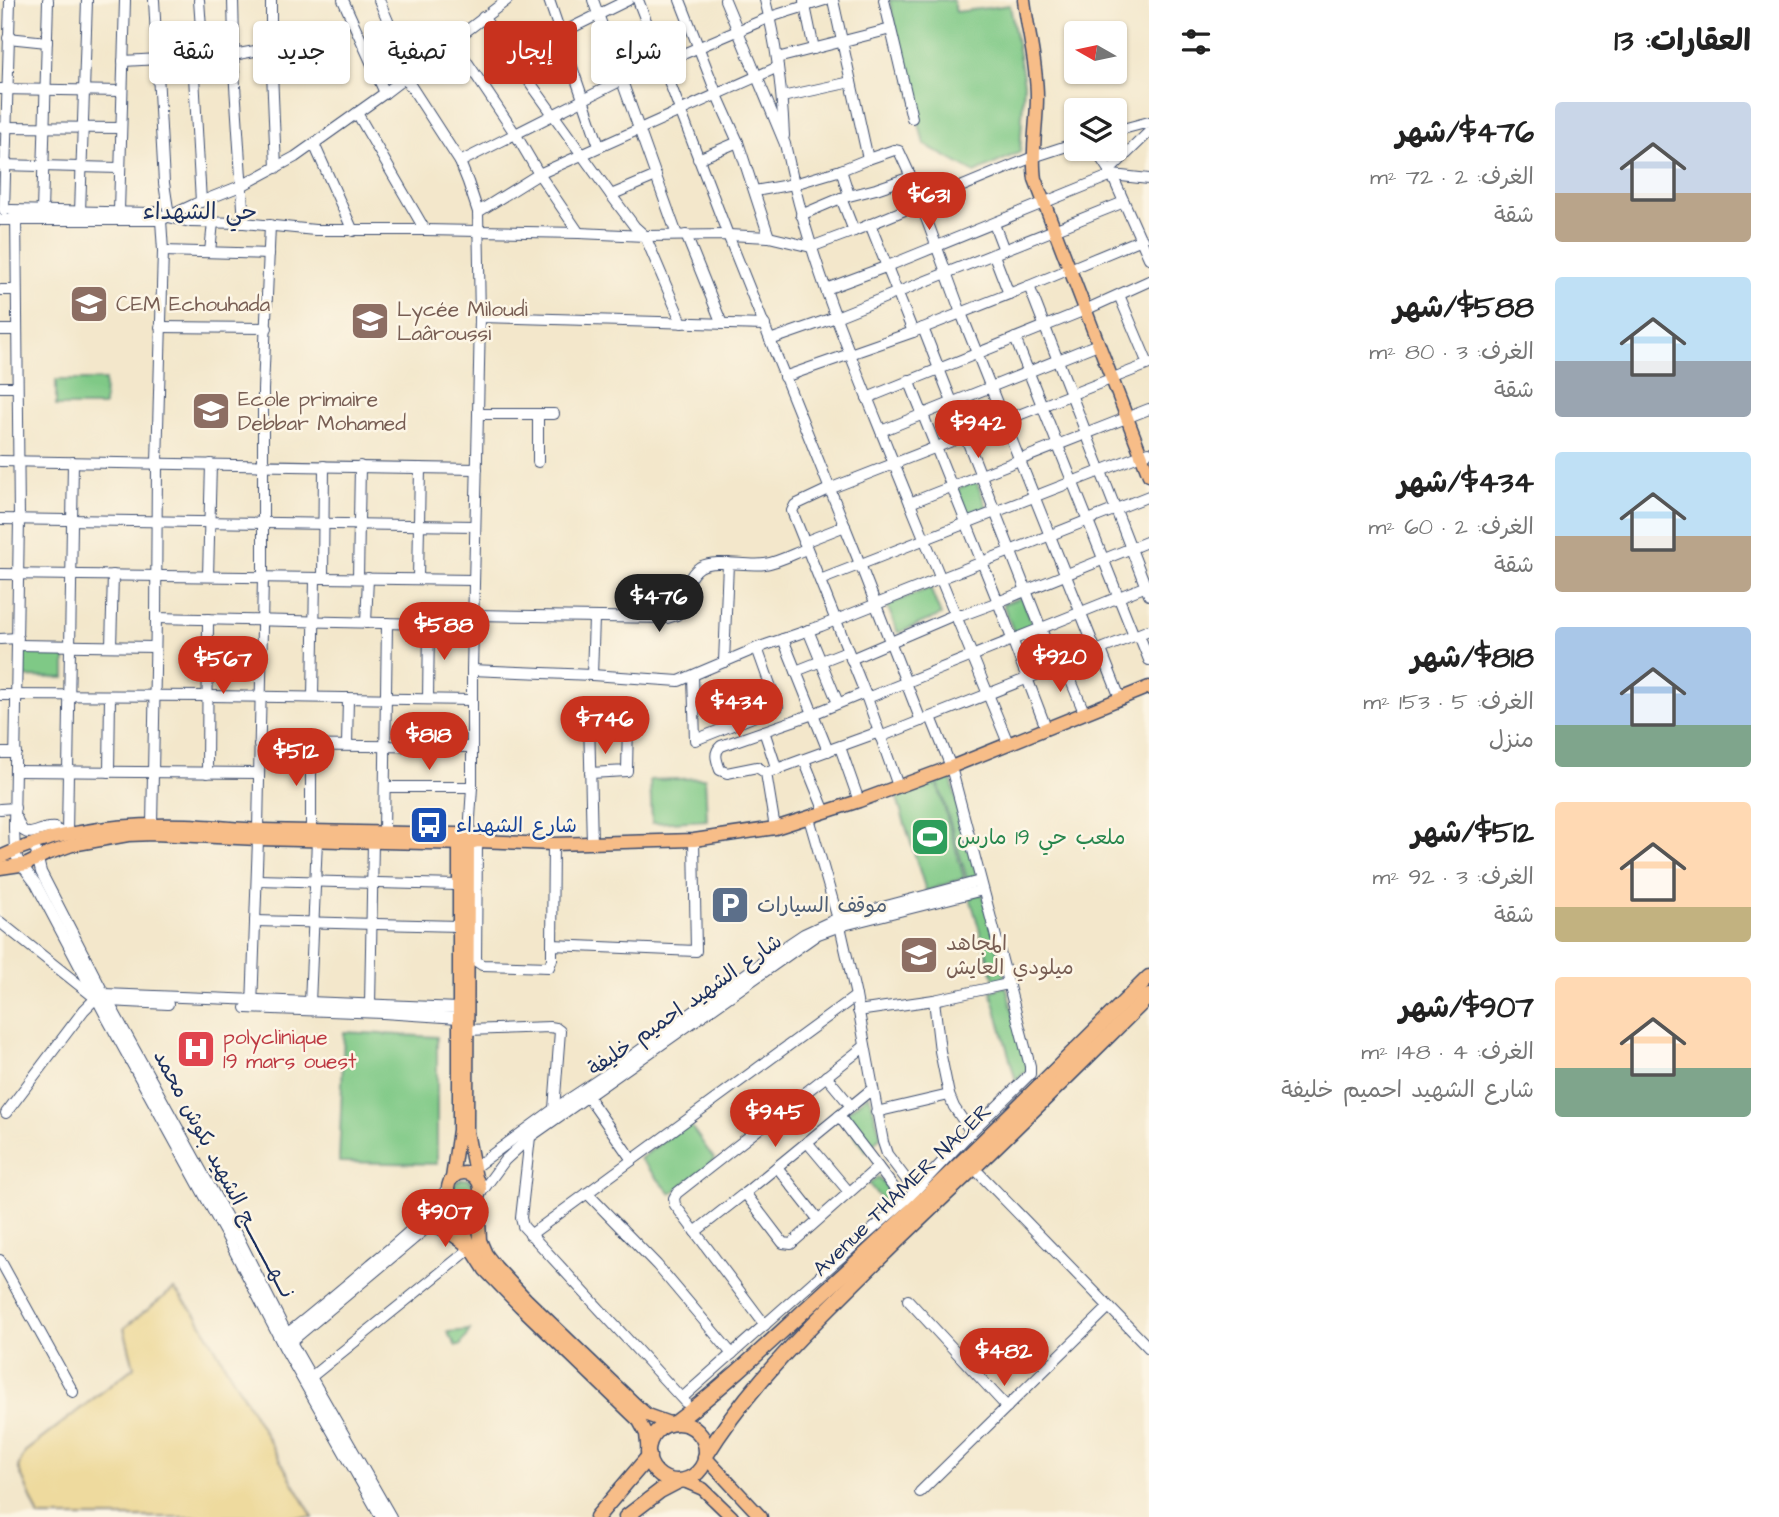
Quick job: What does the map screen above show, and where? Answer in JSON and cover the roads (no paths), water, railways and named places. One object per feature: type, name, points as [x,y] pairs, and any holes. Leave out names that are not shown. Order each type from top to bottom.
[{"type":"highway","name":"Avenue THAMER NACER","points":[[673,1423],[721,1388],[860,1259],[980,1145],[1149,977]]},
{"type":"highway","name":"Avenue THAMER NACER","points":[[705,1457],[734,1413],[778,1360],[1149,996]]},
{"type":"highway","points":[[626,1517],[660,1491],[681,1481],[697,1473],[702,1465],[705,1457],[703,1440],[698,1432],[684,1424],[673,1423],[654,1434],[648,1455],[656,1472],[671,1480],[681,1481]]},
{"type":"highway","points":[[597,1517],[648,1455]]},
{"type":"main road","points":[[1024,0],[1036,72],[1033,157],[1035,179],[1127,418],[1145,453],[1149,475]]},
{"type":"main road","points":[[0,868],[23,865],[72,845],[128,835],[314,835],[384,832],[553,844],[592,844],[694,840],[775,828],[951,767],[1149,687]]},
{"type":"main road","points":[[0,857],[16,848],[65,835],[116,826],[152,825],[258,834]]},
{"type":"main road","points":[[314,835],[373,842],[466,836]]},
{"type":"main road","points":[[466,836],[458,885],[459,1130],[449,1195],[458,1205],[471,1248],[485,1270],[639,1421],[646,1434],[648,1455]]},
{"type":"main road","points":[[466,836],[468,1140],[472,1173],[480,1185],[480,1240],[496,1267],[526,1299],[637,1406],[647,1415],[673,1423]]},
{"type":"main road","points":[[450,1183],[457,1175],[472,1173]]},
{"type":"main road","points":[[458,1205],[474,1202],[479,1196]]},
{"type":"main road","points":[[430,1224],[442,1227],[471,1248]]},
{"type":"main road","points":[[705,1457],[761,1517]]},
{"type":"main road","points":[[681,1481],[702,1489],[732,1517]]},
{"type":"street","points":[[10,0],[8,38],[4,51],[1,213],[166,215],[243,185],[276,168],[314,144],[396,84]]},
{"type":"street","points":[[42,212],[48,0]]},
{"type":"street","points":[[80,212],[87,0]]},
{"type":"street","points":[[119,211],[125,0]]},
{"type":"street","points":[[154,0],[155,21]]},
{"type":"street","points":[[199,0],[199,21]]},
{"type":"street","points":[[233,0],[234,21]]},
{"type":"street","points":[[271,0],[271,21]]},
{"type":"street","points":[[343,0],[384,93]]},
{"type":"street","points":[[379,0],[387,21]]},
{"type":"street","points":[[470,27],[507,0]]},
{"type":"street","points":[[549,0],[557,21]]},
{"type":"street","points":[[593,0],[601,21]]},
{"type":"street","points":[[577,25],[628,0]]},
{"type":"street","points":[[638,0],[646,21]]},
{"type":"street","points":[[725,0],[785,144],[801,215],[849,354],[1008,743]]},
{"type":"street","points":[[765,0],[778,63],[785,144]]},
{"type":"street","points":[[686,53],[805,3],[825,0]]},
{"type":"street","points":[[833,0],[868,159]]},
{"type":"street","points":[[884,0],[912,118]]},
{"type":"street","points":[[683,1],[698,48],[738,142],[769,237]]},
{"type":"street","points":[[805,3],[814,49]]},
{"type":"street","points":[[483,17],[486,21]]},
{"type":"street","points":[[478,212],[539,174],[758,76],[778,63],[814,49],[891,29]]},
{"type":"street","points":[[8,38],[47,42]]},
{"type":"street","points":[[123,61],[149,60]]},
{"type":"street","points":[[470,66],[579,233]]},
{"type":"street","points":[[577,80],[599,146]]},
{"type":"street","points":[[782,97],[851,82]]},
{"type":"street","points":[[152,825],[160,327],[166,215],[158,84]]},
{"type":"street","points":[[198,84],[198,203]]},
{"type":"street","points":[[235,84],[244,223]]},
{"type":"street","points":[[272,84],[276,168]]},
{"type":"street","points":[[413,84],[460,162],[478,212],[480,317],[472,788],[466,836],[476,961],[482,965],[549,967],[552,960],[553,844]]},
{"type":"street","points":[[532,84],[611,195],[645,236],[682,323]]},
{"type":"street","points":[[460,162],[614,84]]},
{"type":"street","points":[[623,84],[656,176],[722,324]]},
{"type":"street","points":[[670,84],[906,682],[951,767],[1030,1066],[1030,1074],[915,1191],[682,1398]]},
{"type":"street","points":[[3,89],[122,91]]},
{"type":"street","points":[[357,113],[425,230]]},
{"type":"street","points":[[1127,128],[1149,122]]},
{"type":"street","points":[[3,127],[120,128]]},
{"type":"street","points":[[826,289],[1044,204],[1110,173],[1149,132]]},
{"type":"street","points":[[698,159],[738,142]]},
{"type":"street","points":[[314,144],[353,231]]},
{"type":"street","points":[[16,215],[119,211],[166,215],[190,222],[244,223],[315,230],[728,235],[769,237],[811,247],[1064,147]]},
{"type":"street","points":[[755,191],[794,184],[898,150],[911,177],[976,354],[1049,536],[1080,612],[1120,698]]},
{"type":"street","points":[[1102,161],[1149,258]]},
{"type":"street","points":[[3,165],[119,168]]},
{"type":"street","points":[[841,170],[854,231]]},
{"type":"street","points":[[1110,173],[1149,179]]},
{"type":"street","points":[[611,195],[656,176]]},
{"type":"street","points":[[801,215],[845,196],[911,177]]},
{"type":"street","points":[[770,340],[898,293],[1124,202]]},
{"type":"street","points":[[16,215],[19,461],[16,848]]},
{"type":"street","points":[[210,252],[213,222]]},
{"type":"street","points":[[870,224],[898,293],[939,369],[1041,628],[1084,712]]},
{"type":"street","points":[[994,224],[1009,294]]},
{"type":"street","points":[[252,1004],[263,577],[263,390],[270,225]]},
{"type":"street","points":[[784,377],[918,330],[1142,239]]},
{"type":"street","points":[[163,251],[269,254]]},
{"type":"street","points":[[867,398],[1085,310],[1149,281]]},
{"type":"street","points":[[775,828],[766,773],[757,767],[727,773],[720,770],[716,753],[721,746],[838,703],[906,682],[1080,612],[1148,589],[1130,550],[1030,286]]},
{"type":"street","points":[[0,290],[16,290]]},
{"type":"street","points":[[898,786],[866,696],[792,511],[794,506],[829,489],[1149,364],[1119,295]]},
{"type":"street","points":[[480,317],[765,325]]},
{"type":"street","points":[[160,327],[267,328]]},
{"type":"street","points":[[0,330],[16,330]]},
{"type":"street","points":[[1015,338],[1118,598],[1141,634],[1149,660]]},
{"type":"street","points":[[881,431],[1098,344]]},
{"type":"street","points":[[909,380],[1046,728]]},
{"type":"street","points":[[0,387],[17,387]]},
{"type":"street","points":[[910,503],[1149,409]]},
{"type":"street","points":[[478,414],[554,414]]},
{"type":"street","points":[[538,414],[538,462]]},
{"type":"street","points":[[820,580],[1145,453]]},
{"type":"street","points":[[0,461],[477,469]]},
{"type":"street","points":[[15,808],[22,831],[32,833],[53,828],[65,835],[73,462]]},
{"type":"street","points":[[208,576],[211,464]]},
{"type":"street","points":[[313,697],[314,622],[323,524],[324,466]]},
{"type":"street","points":[[360,466],[359,524],[366,623]]},
{"type":"street","points":[[418,579],[420,467]]},
{"type":"street","points":[[472,670],[679,681],[757,648],[1011,552],[1149,496]]},
{"type":"street","points":[[0,519],[475,526]]},
{"type":"street","points":[[156,618],[429,624],[473,620],[667,618],[677,615],[687,583],[700,567],[728,563],[765,564],[845,526]]},
{"type":"street","points":[[796,671],[821,661],[891,643],[954,615],[963,615],[998,602],[1149,541]]},
{"type":"street","points":[[724,662],[728,563]]},
{"type":"street","points":[[0,574],[474,580]]},
{"type":"street","points":[[111,646],[113,575]]},
{"type":"street","points":[[592,675],[594,618]]},
{"type":"street","points":[[207,773],[208,619]]},
{"type":"street","points":[[384,832],[387,623]]},
{"type":"street","points":[[428,699],[429,624]]},
{"type":"street","points":[[808,630],[838,703]]},
{"type":"street","points":[[766,773],[926,719],[1141,634]]},
{"type":"street","points":[[0,639],[71,646],[155,647]]},
{"type":"street","points":[[783,639],[828,751]]},
{"type":"street","points":[[693,676],[695,740],[778,707],[757,648]]},
{"type":"street","points":[[0,695],[472,700]]},
{"type":"street","points":[[109,772],[110,696]]},
{"type":"street","points":[[347,745],[348,698]]},
{"type":"street","points":[[590,773],[627,771],[628,720],[589,720],[590,773],[592,844]]},
{"type":"street","points":[[764,731],[777,770]]},
{"type":"street","points":[[259,745],[472,747]]},
{"type":"street","points":[[310,1003],[316,882],[311,745]]},
{"type":"street","points":[[840,747],[859,801]]},
{"type":"street","points":[[0,753],[16,752]]},
{"type":"street","points":[[804,760],[825,812]]},
{"type":"street","points":[[15,771],[259,773]]},
{"type":"street","points":[[385,787],[472,788]]},
{"type":"street","points":[[0,809],[15,808]]},
{"type":"street","points":[[809,817],[856,996],[885,1149],[915,1191]]},
{"type":"street","points":[[552,945],[696,951],[694,840]]},
{"type":"street","points":[[370,1004],[373,842]]},
{"type":"street","name":"نـــهـــــــــــج الشهيد بكوش محمد","points":[[32,844],[41,872],[102,1000]]},
{"type":"street","name":"نـــهـــــــــــج الشهيد بكوش محمد","points":[[16,848],[16,856],[36,884],[241,1242],[285,1341],[381,1517]]},
{"type":"street","points":[[257,880],[458,885]]},
{"type":"street","name":"شارع الشهيد احميم خليفة","points":[[472,1173],[555,1109],[804,934],[982,886]]},
{"type":"street","points":[[255,921],[458,926]]},
{"type":"street","points":[[0,922],[102,1000],[252,1004],[383,1013],[458,1013]]},
{"type":"street","name":"شارع الشهيد احميم خليفة","points":[[479,1196],[505,1160],[530,1137],[818,934],[839,923]]},
{"type":"street","points":[[858,1011],[934,1000],[1008,984]]},
{"type":"street","points":[[530,1235],[856,996]]},
{"type":"street","points":[[2,1114],[65,1034],[102,1000]]},
{"type":"street","points":[[934,1000],[949,1095],[971,1132]]},
{"type":"street","points":[[252,1004],[370,1004],[458,1013]]},
{"type":"street","points":[[467,1030],[550,1027],[560,1031],[555,1109]]},
{"type":"street","points":[[765,1325],[675,1205],[674,1198],[865,1046]]},
{"type":"street","points":[[826,1076],[851,1106]]},
{"type":"street","points":[[695,1232],[872,1089]]},
{"type":"street","points":[[876,1112],[949,1095]]},
{"type":"street","points":[[588,1097],[632,1160]]},
{"type":"street","points":[[839,1116],[904,1201]]},
{"type":"street","points":[[530,1137],[521,1219],[523,1226],[692,1410]]},
{"type":"street","points":[[807,1142],[849,1192]]},
{"type":"street","points":[[777,1167],[818,1219]]},
{"type":"street","points":[[745,1193],[786,1244],[791,1244],[878,1167]]},
{"type":"street","points":[[974,1168],[1149,1349]]},
{"type":"street","points":[[285,1341],[421,1221],[450,1183]]},
{"type":"street","points":[[587,1193],[657,1265],[732,1354]]},
{"type":"street","points":[[285,1341],[430,1224],[458,1205]]},
{"type":"street","points":[[311,1377],[471,1248]]},
{"type":"street","points":[[0,1260],[73,1392]]},
{"type":"street","points":[[908,1300],[1007,1407]]},
{"type":"street","points":[[920,1492],[1109,1307]]},
{"type":"street","name":"نـــهـــــــــــج الشهيد بكوش محمد","points":[[285,1341],[311,1377],[391,1517]]},
{"type":"place","name":"CEM Echouhada","points":[[89,304]]},
{"type":"place","name":"Lycée Miloudi Laâroussi","points":[[370,321]]},
{"type":"place","name":"Ecole primaire Debbar Mohamed","points":[[211,411]]},
{"type":"place","name":"شارع الشهداء","points":[[429,825]]},
{"type":"place","name":"ملعب حي 19 مارس","points":[[930,837]]},
{"type":"place","name":"موقف السيارات","points":[[730,905]]},
{"type":"place","name":"المجاهد ميلودي العايش","points":[[919,955]]},
{"type":"place","name":"polyclinique 19 mars ouest","points":[[196,1049]]},
{"type":"district","name":"حي الشهداء","points":[[200,212]]}]
